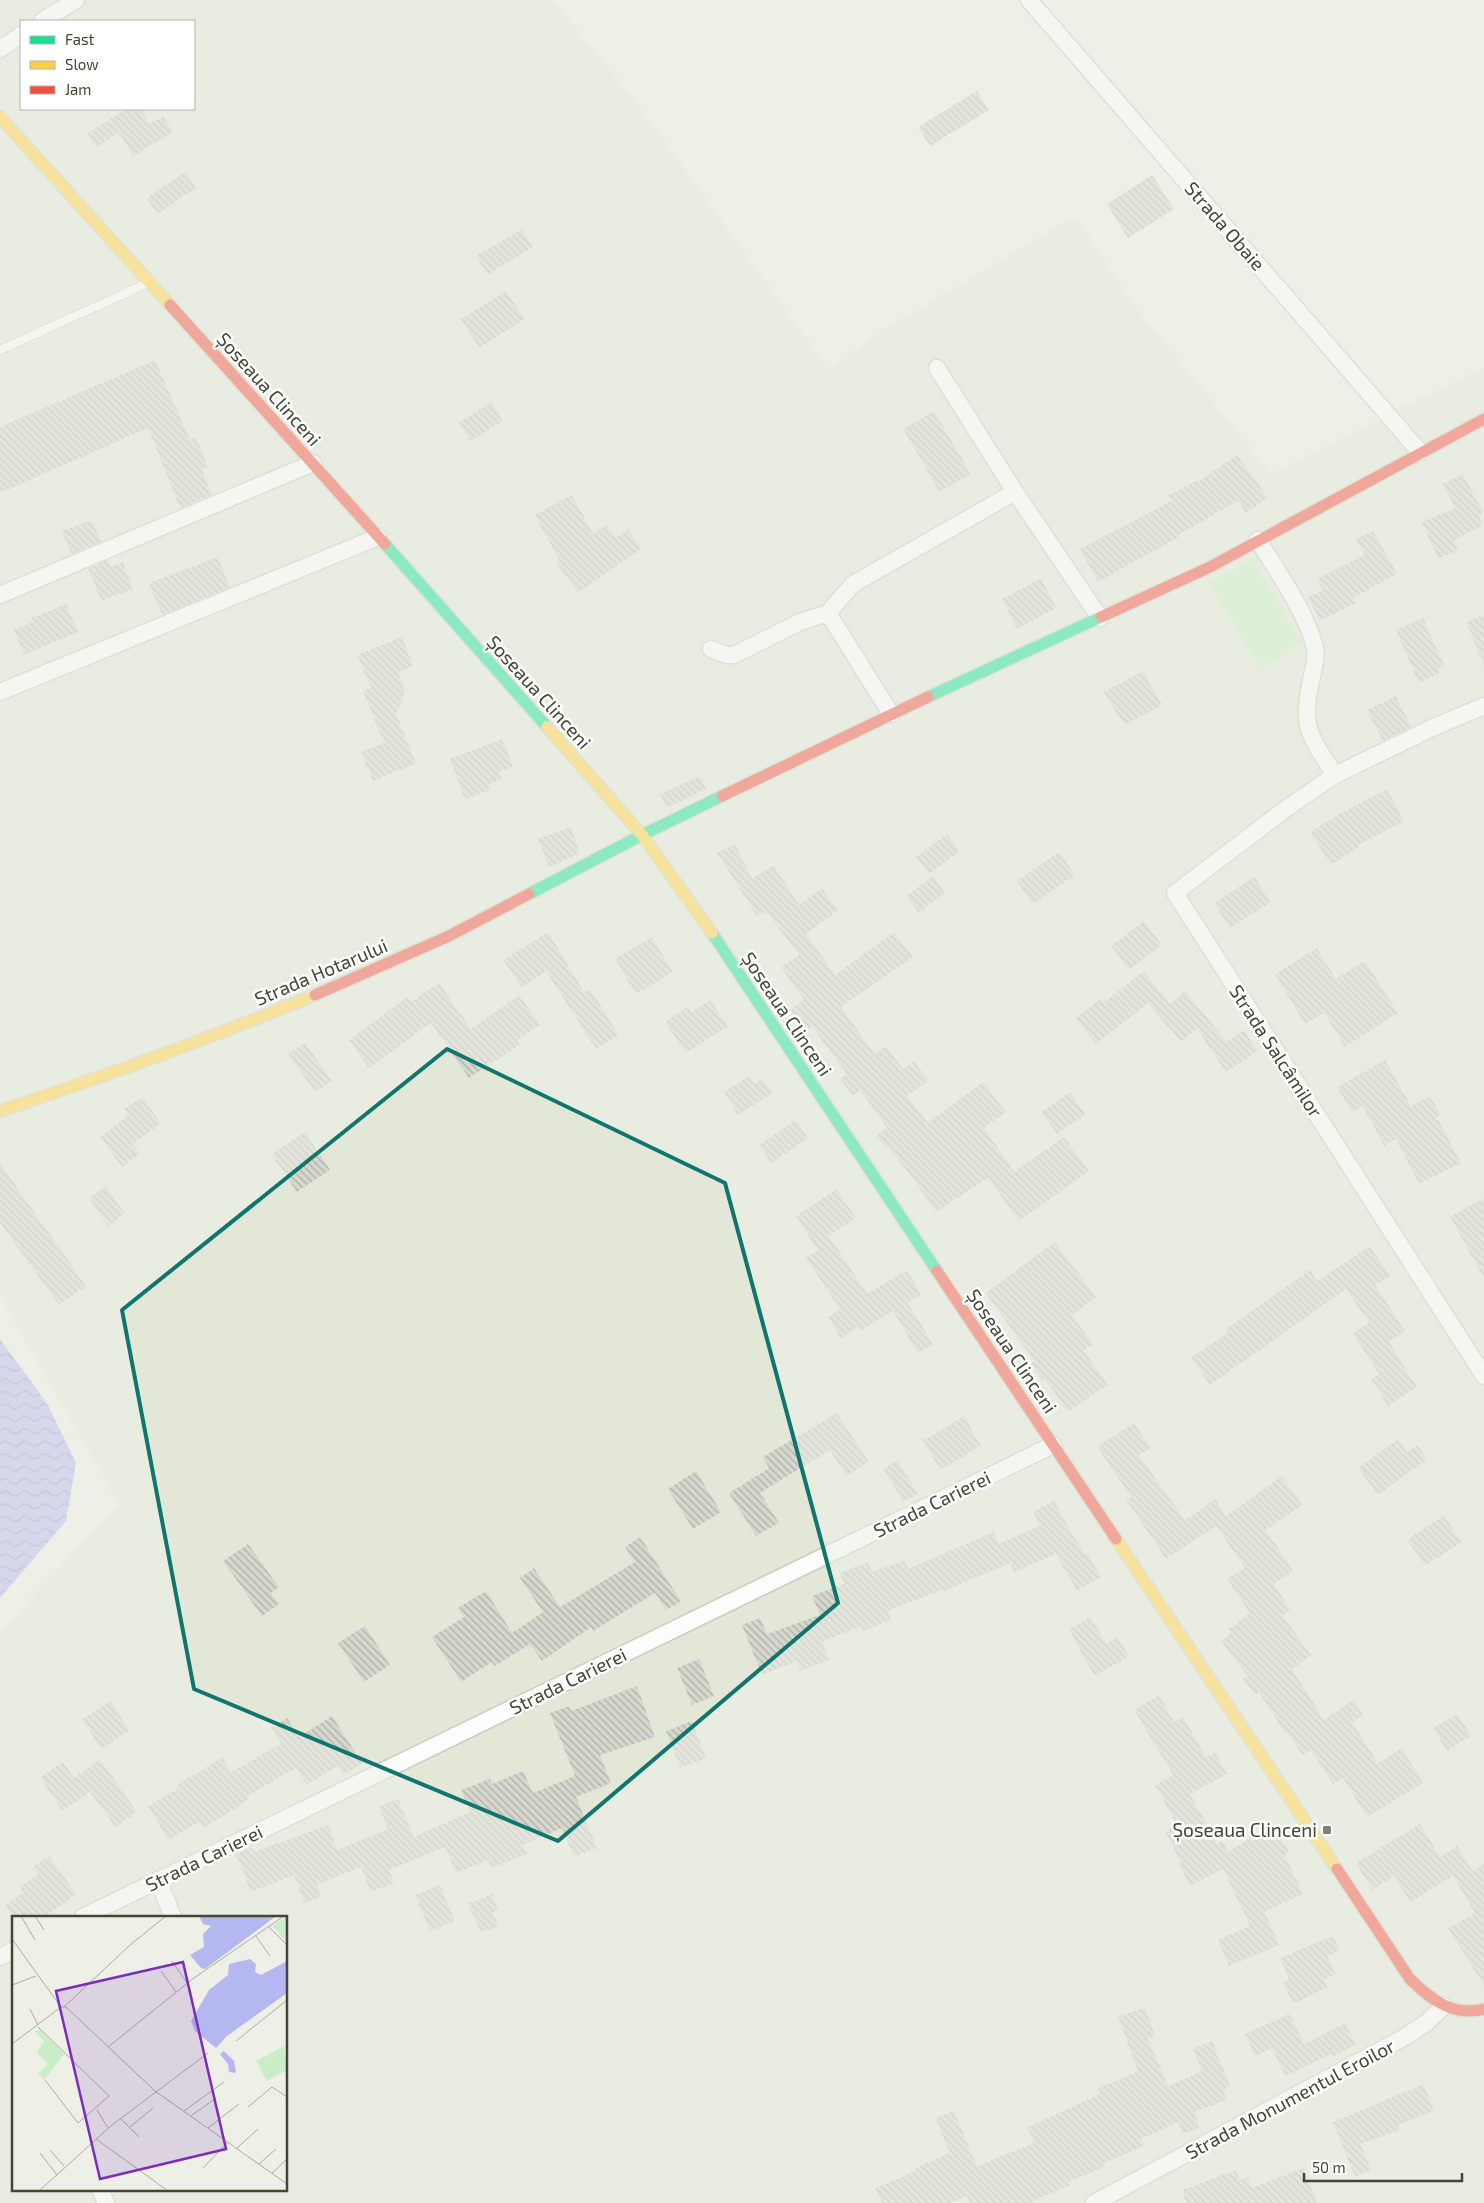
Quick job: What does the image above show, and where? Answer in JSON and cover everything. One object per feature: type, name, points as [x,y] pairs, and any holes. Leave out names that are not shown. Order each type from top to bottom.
[{"type":"main road","name":"Șoseaua Clinceni","points":[[0,118],[313,464],[642,835],[690,900],[1410,1980],[1426,1996],[1444,2006]]},
{"type":"main road","name":"Strada Hotarului","points":[[0,1111],[102,1077],[232,1029],[372,971],[448,936],[642,835],[891,714],[1210,567],[1484,419]]},
{"type":"main road","points":[[1444,2006],[1458,2010],[1483,2012]]},
{"type":"street","points":[[44,20],[76,0]]},
{"type":"street","name":"Strada Obaie","points":[[1029,0],[1420,452]]},
{"type":"street","points":[[0,49],[20,36]]},
{"type":"street","points":[[937,368],[1015,492],[1100,618]]},
{"type":"street","points":[[0,595],[313,464]]},
{"type":"street","points":[[712,649],[726,655],[734,655],[800,622],[828,612],[853,584],[1015,492]]},
{"type":"street","points":[[0,692],[378,537]]},
{"type":"street","points":[[1258,540],[1291,594],[1315,645],[1315,664],[1305,712],[1310,736],[1335,776],[1484,706]]},
{"type":"street","points":[[828,612],[891,714]]},
{"type":"street","name":"Strada Salcâmilor","points":[[1335,776],[1288,808],[1175,893],[1484,1376]]},
{"type":"street","name":"Strada Carierei","points":[[85,1916],[1053,1445]]},
{"type":"street","points":[[158,1880],[173,1916]]},
{"type":"street","name":"Strada Monumentul Eroilor","points":[[1094,2203],[1405,2037],[1426,2023],[1444,2006]]},
{"type":"street","points":[[100,2190],[106,2203]]},
{"type":"lane","points":[[0,350],[149,282]]},
{"type":"highlighted area","points":[[447,1049],[725,1183],[838,1603],[558,1841],[194,1689],[122,1310]]},
{"type":"shaded area","points":[[0,0],[553,0],[638,104],[829,370],[881,331],[1076,216],[1137,309],[1272,474],[1420,398],[1484,368],[1484,2203],[0,2203],[0,1631],[119,1504],[0,1297]]},
{"type":"green space","points":[[1252,558],[1302,643],[1260,668],[1209,583]]},
{"type":"water","points":[[0,1339],[48,1405],[76,1463],[66,1521],[0,1598]]},
{"type":"building","points":[[977,91],[989,110],[930,146],[918,127]]},
{"type":"building","points":[[124,110],[141,110],[150,124],[163,116],[173,132],[133,156],[119,133],[96,147],[87,134]]},
{"type":"building","points":[[185,172],[196,188],[157,214],[147,198]]},
{"type":"building","points":[[1152,175],[1174,209],[1128,238],[1107,204]]},
{"type":"building","points":[[522,229],[533,247],[487,275],[476,256]]},
{"type":"building","points":[[506,291],[525,319],[479,348],[461,319]]},
{"type":"building","points":[[155,360],[190,440],[196,437],[208,467],[202,469],[211,495],[180,508],[148,428],[0,493],[0,427]]},
{"type":"building","points":[[492,402],[503,421],[470,441],[459,422]]},
{"type":"building","points":[[934,411],[971,474],[940,492],[903,429]]},
{"type":"building","points":[[1237,455],[1268,498],[1246,513],[1238,501],[1178,535],[1179,537],[1098,582],[1080,549],[1171,501],[1168,496],[1197,480],[1198,482]]},
{"type":"building","points":[[1463,474],[1483,512],[1478,515],[1483,525],[1454,540],[1458,550],[1438,559],[1422,522],[1455,508],[1443,484]]},
{"type":"building","points":[[572,495],[593,534],[607,525],[616,538],[628,530],[642,548],[578,593],[557,564],[560,562],[535,515]]},
{"type":"building","points":[[92,520],[101,542],[71,554],[62,531]]},
{"type":"building","points":[[1373,531],[1397,574],[1353,598],[1356,603],[1320,621],[1308,597],[1323,590],[1317,579],[1365,555],[1356,539]]},
{"type":"building","points":[[218,557],[230,587],[162,615],[149,583]]},
{"type":"building","points":[[108,560],[111,567],[123,562],[133,589],[101,601],[88,569]]},
{"type":"building","points":[[1041,578],[1056,608],[1017,629],[1002,599]]},
{"type":"building","points":[[66,604],[78,632],[24,655],[14,630],[33,622],[32,618]]},
{"type":"building","points":[[1484,615],[1484,666],[1466,622]]},
{"type":"building","points":[[1423,618],[1444,665],[1438,668],[1440,673],[1419,683],[1396,630]]},
{"type":"building","points":[[402,637],[413,666],[398,672],[405,692],[396,714],[416,763],[373,781],[361,752],[384,743],[363,691],[371,688],[357,655]]},
{"type":"building","points":[[1143,671],[1162,705],[1124,725],[1104,692]]},
{"type":"building","points":[[1396,696],[1411,727],[1383,741],[1367,710]]},
{"type":"building","points":[[502,739],[513,766],[499,772],[502,779],[488,785],[490,790],[465,800],[450,759]]},
{"type":"building","points":[[701,776],[706,789],[667,808],[660,794]]},
{"type":"building","points":[[1387,789],[1404,821],[1358,845],[1359,847],[1331,865],[1310,832]]},
{"type":"building","points":[[571,827],[580,853],[549,867],[538,839]]},
{"type":"building","points":[[947,834],[960,851],[929,874],[916,857]]},
{"type":"building","points":[[735,844],[752,879],[774,865],[799,905],[822,888],[838,910],[806,934],[835,975],[894,932],[913,957],[841,1007],[875,1054],[886,1046],[903,1069],[914,1061],[928,1081],[907,1096],[928,1123],[983,1082],[1006,1112],[984,1128],[1014,1172],[1064,1137],[1089,1171],[1019,1221],[988,1178],[936,1212],[889,1148],[887,1149],[876,1136],[887,1128],[860,1090],[853,1096],[840,1079],[847,1074],[812,1027],[806,1032],[790,1010],[804,1000],[781,967],[799,955],[766,911],[757,916],[717,853]]},
{"type":"building","points":[[1059,852],[1075,875],[1033,904],[1017,881]]},
{"type":"building","points":[[933,876],[945,893],[919,913],[906,896]]},
{"type":"building","points":[[1254,877],[1271,902],[1230,928],[1214,903]]},
{"type":"building","points":[[1144,921],[1162,945],[1129,970],[1111,946]]},
{"type":"building","points":[[548,932],[584,992],[590,989],[619,1035],[596,1049],[546,971],[522,988],[503,960]]},
{"type":"building","points":[[652,937],[673,972],[636,994],[615,959]]},
{"type":"building","points":[[1317,948],[1336,979],[1365,961],[1398,1013],[1345,1047],[1324,1013],[1305,1024],[1275,974]]},
{"type":"building","points":[[1144,971],[1170,1004],[1185,991],[1227,1042],[1244,1030],[1258,1051],[1226,1072],[1197,1029],[1181,1042],[1148,1003],[1096,1044],[1076,1018],[1100,999],[1103,1003]]},
{"type":"building","points":[[439,983],[471,1029],[519,995],[540,1025],[517,1040],[520,1045],[469,1078],[431,1023],[369,1068],[349,1040],[407,997],[411,1002]]},
{"type":"building","points":[[710,1000],[728,1026],[686,1053],[665,1022],[688,1006],[692,1012]]},
{"type":"building","points":[[305,1043],[332,1081],[315,1092],[288,1054]]},
{"type":"building","points":[[1385,1060],[1411,1106],[1430,1096],[1441,1115],[1437,1117],[1461,1163],[1419,1184],[1396,1139],[1384,1146],[1363,1106],[1352,1112],[1337,1087]]},
{"type":"building","points":[[749,1076],[754,1084],[763,1078],[772,1093],[738,1115],[724,1092]]},
{"type":"building","points":[[1070,1092],[1085,1114],[1057,1134],[1041,1112]]},
{"type":"building","points":[[143,1097],[161,1124],[132,1144],[140,1154],[122,1167],[100,1137],[128,1116],[124,1109]]},
{"type":"building","points":[[796,1120],[808,1138],[771,1163],[759,1145]]},
{"type":"building","points":[[305,1132],[330,1170],[297,1192],[271,1154]]},
{"type":"building","points":[[0,1163],[86,1286],[59,1305],[0,1223]]},
{"type":"building","points":[[106,1186],[125,1214],[108,1226],[89,1198]]},
{"type":"building","points":[[837,1189],[856,1218],[829,1236],[867,1294],[907,1270],[921,1295],[908,1303],[933,1344],[918,1353],[893,1311],[862,1330],[860,1326],[841,1338],[828,1317],[840,1310],[806,1258],[818,1250],[796,1216]]},
{"type":"building","points":[[1484,1198],[1484,1278],[1450,1217]]},
{"type":"building","points":[[1055,1242],[1096,1297],[1072,1315],[1093,1344],[1084,1351],[1108,1385],[1068,1412],[1045,1379],[1043,1381],[1030,1364],[1034,1361],[986,1293]]},
{"type":"building","points":[[1370,1246],[1390,1276],[1375,1285],[1405,1331],[1389,1342],[1417,1387],[1388,1406],[1371,1379],[1379,1374],[1353,1333],[1369,1323],[1346,1289],[1210,1385],[1191,1358],[1228,1332],[1226,1329],[1310,1270],[1317,1281]]},
{"type":"building","points":[[837,1413],[869,1462],[846,1476],[830,1450],[760,1493],[779,1523],[756,1536],[729,1493],[769,1468],[763,1457]]},
{"type":"building","points":[[964,1416],[981,1446],[940,1470],[922,1439],[926,1439]]},
{"type":"building","points":[[1134,1423],[1151,1448],[1139,1455],[1185,1520],[1215,1499],[1226,1516],[1282,1476],[1302,1505],[1266,1530],[1293,1571],[1273,1584],[1291,1609],[1282,1615],[1311,1655],[1292,1669],[1324,1720],[1353,1700],[1363,1715],[1352,1722],[1378,1763],[1402,1748],[1423,1783],[1367,1817],[1343,1778],[1333,1784],[1311,1750],[1303,1755],[1287,1732],[1285,1733],[1259,1692],[1254,1694],[1243,1679],[1248,1676],[1221,1641],[1231,1633],[1229,1629],[1250,1613],[1227,1579],[1245,1568],[1216,1526],[1166,1559],[1126,1500],[1131,1497],[1097,1447]]},
{"type":"building","points":[[1398,1439],[1407,1452],[1417,1445],[1427,1459],[1378,1495],[1358,1468]]},
{"type":"building","points":[[898,1460],[918,1494],[903,1502],[884,1469]]},
{"type":"building","points":[[696,1471],[721,1512],[693,1529],[668,1489]]},
{"type":"building","points":[[1054,1501],[1084,1554],[1087,1553],[1101,1577],[1077,1591],[1056,1554],[1014,1572],[1010,1563],[942,1592],[941,1590],[888,1611],[891,1620],[863,1631],[861,1626],[822,1642],[829,1660],[800,1671],[797,1661],[762,1675],[742,1625],[760,1618],[767,1634],[820,1615],[812,1596],[844,1584],[840,1573],[868,1562],[872,1572],[905,1560],[908,1569],[994,1532],[998,1544],[1040,1526],[1033,1512]]},
{"type":"building","points":[[1444,1515],[1462,1542],[1425,1566],[1407,1540]]},
{"type":"building","points":[[640,1537],[681,1601],[666,1610],[655,1593],[593,1631],[591,1627],[542,1661],[530,1644],[495,1666],[492,1662],[461,1682],[432,1637],[464,1617],[458,1608],[486,1591],[512,1633],[543,1612],[520,1578],[534,1568],[560,1607],[635,1562],[625,1547]]},
{"type":"building","points":[[248,1544],[279,1587],[271,1593],[279,1604],[262,1616],[223,1561]]},
{"type":"building","points":[[1091,1617],[1106,1644],[1118,1637],[1129,1657],[1094,1676],[1069,1629]]},
{"type":"building","points":[[365,1626],[390,1665],[364,1682],[338,1643]]},
{"type":"building","points":[[699,1659],[714,1696],[692,1705],[677,1668]]},
{"type":"building","points":[[637,1686],[655,1737],[600,1755],[611,1783],[576,1797],[597,1848],[574,1857],[562,1828],[523,1845],[527,1854],[491,1868],[488,1860],[456,1873],[445,1847],[389,1870],[394,1883],[371,1892],[361,1867],[317,1885],[321,1897],[304,1903],[294,1875],[251,1892],[236,1854],[252,1847],[254,1852],[328,1825],[337,1850],[388,1829],[379,1806],[398,1799],[414,1837],[470,1812],[461,1790],[490,1779],[492,1784],[523,1771],[533,1793],[575,1776],[550,1713],[569,1706],[571,1711]]},
{"type":"building","points":[[1159,1695],[1174,1722],[1183,1717],[1206,1757],[1215,1752],[1227,1774],[1190,1794],[1217,1844],[1222,1841],[1228,1852],[1271,1824],[1289,1852],[1285,1855],[1303,1894],[1265,1912],[1279,1945],[1229,1966],[1218,1940],[1250,1926],[1223,1869],[1190,1886],[1165,1831],[1177,1825],[1155,1785],[1173,1775],[1134,1710]]},
{"type":"building","points":[[111,1701],[129,1731],[101,1749],[82,1719]]},
{"type":"building","points":[[1457,1714],[1471,1736],[1447,1751],[1433,1728]]},
{"type":"building","points":[[332,1716],[362,1763],[343,1775],[338,1766],[307,1785],[296,1768],[246,1797],[248,1800],[203,1829],[199,1822],[168,1840],[148,1806],[179,1788],[177,1785],[222,1758],[231,1772],[281,1744],[271,1728],[287,1718],[299,1737]]},
{"type":"building","points":[[692,1721],[706,1758],[680,1768],[666,1731]]},
{"type":"building","points":[[100,1759],[137,1812],[115,1827],[90,1792],[62,1811],[40,1777],[63,1762],[74,1778]]},
{"type":"building","points":[[1420,1824],[1440,1857],[1457,1846],[1473,1871],[1484,1864],[1484,1986],[1448,1928],[1475,1913],[1453,1876],[1410,1902],[1394,1876],[1372,1890],[1356,1863]]},
{"type":"building","points":[[49,1856],[76,1894],[46,1916],[12,1916],[5,1905],[24,1893],[20,1887],[38,1874],[33,1867]]},
{"type":"building","points":[[440,1885],[455,1921],[430,1931],[415,1895]]},
{"type":"building","points":[[492,1894],[498,1910],[493,1912],[498,1927],[480,1932],[468,1904]]},
{"type":"building","points":[[1333,1936],[1340,1951],[1327,1956],[1336,1974],[1324,1980],[1327,1987],[1293,2004],[1283,1982],[1289,1979],[1280,1958]]},
{"type":"building","points":[[1145,2007],[1155,2036],[1148,2039],[1168,2086],[1202,2071],[1193,2049],[1212,2041],[1230,2086],[1223,2090],[1227,2100],[1194,2112],[1200,2127],[1183,2134],[1178,2122],[1141,2139],[1144,2146],[1104,2163],[1105,2166],[1069,2182],[1070,2185],[1029,2203],[970,2203],[967,2196],[950,2203],[882,2203],[875,2188],[916,2171],[915,2168],[950,2153],[935,2118],[954,2111],[977,2166],[1034,2143],[1027,2128],[1099,2094],[1097,2089],[1138,2071],[1118,2017]]},
{"type":"building","points":[[1289,2014],[1304,2044],[1345,2023],[1356,2044],[1332,2057],[1331,2054],[1285,2076],[1272,2048],[1255,2056],[1245,2034]]},
{"type":"building","points":[[1424,2084],[1434,2111],[1398,2125],[1400,2130],[1361,2144],[1371,2170],[1355,2177],[1333,2122]]},
{"type":"building","points":[[1303,2168],[1317,2203],[1186,2203],[1182,2190],[1236,2170],[1240,2180],[1248,2177],[1252,2188]]},
{"type":"traffic: fast","points":[[385,544],[547,727]]},
{"type":"traffic: fast","points":[[928,697],[1101,617]]},
{"type":"traffic: fast","points":[[529,894],[722,796]]},
{"type":"traffic: fast","points":[[712,933],[937,1271]]},
{"type":"traffic: slow","points":[[0,117],[170,305]]},
{"type":"traffic: slow","points":[[547,727],[642,835],[712,933]]},
{"type":"traffic: slow","points":[[0,1111],[158,1056],[315,995]]},
{"type":"traffic: slow","points":[[1116,1539],[1337,1869]]},
{"type":"traffic: jam","points":[[170,305],[385,544]]},
{"type":"traffic: jam","points":[[1101,617],[1210,567],[1484,419]]},
{"type":"traffic: jam","points":[[722,796],[928,697]]},
{"type":"traffic: jam","points":[[315,995],[449,936],[529,894]]},
{"type":"traffic: jam","points":[[937,1271],[1116,1539]]},
{"type":"traffic: jam","points":[[1337,1869],[1410,1979],[1418,1987],[1435,2000],[1453,2009],[1463,2011],[1484,2009]]},
{"type":"place","name":"Șoseaua Clinceni","points":[[1327,1830]]}]
